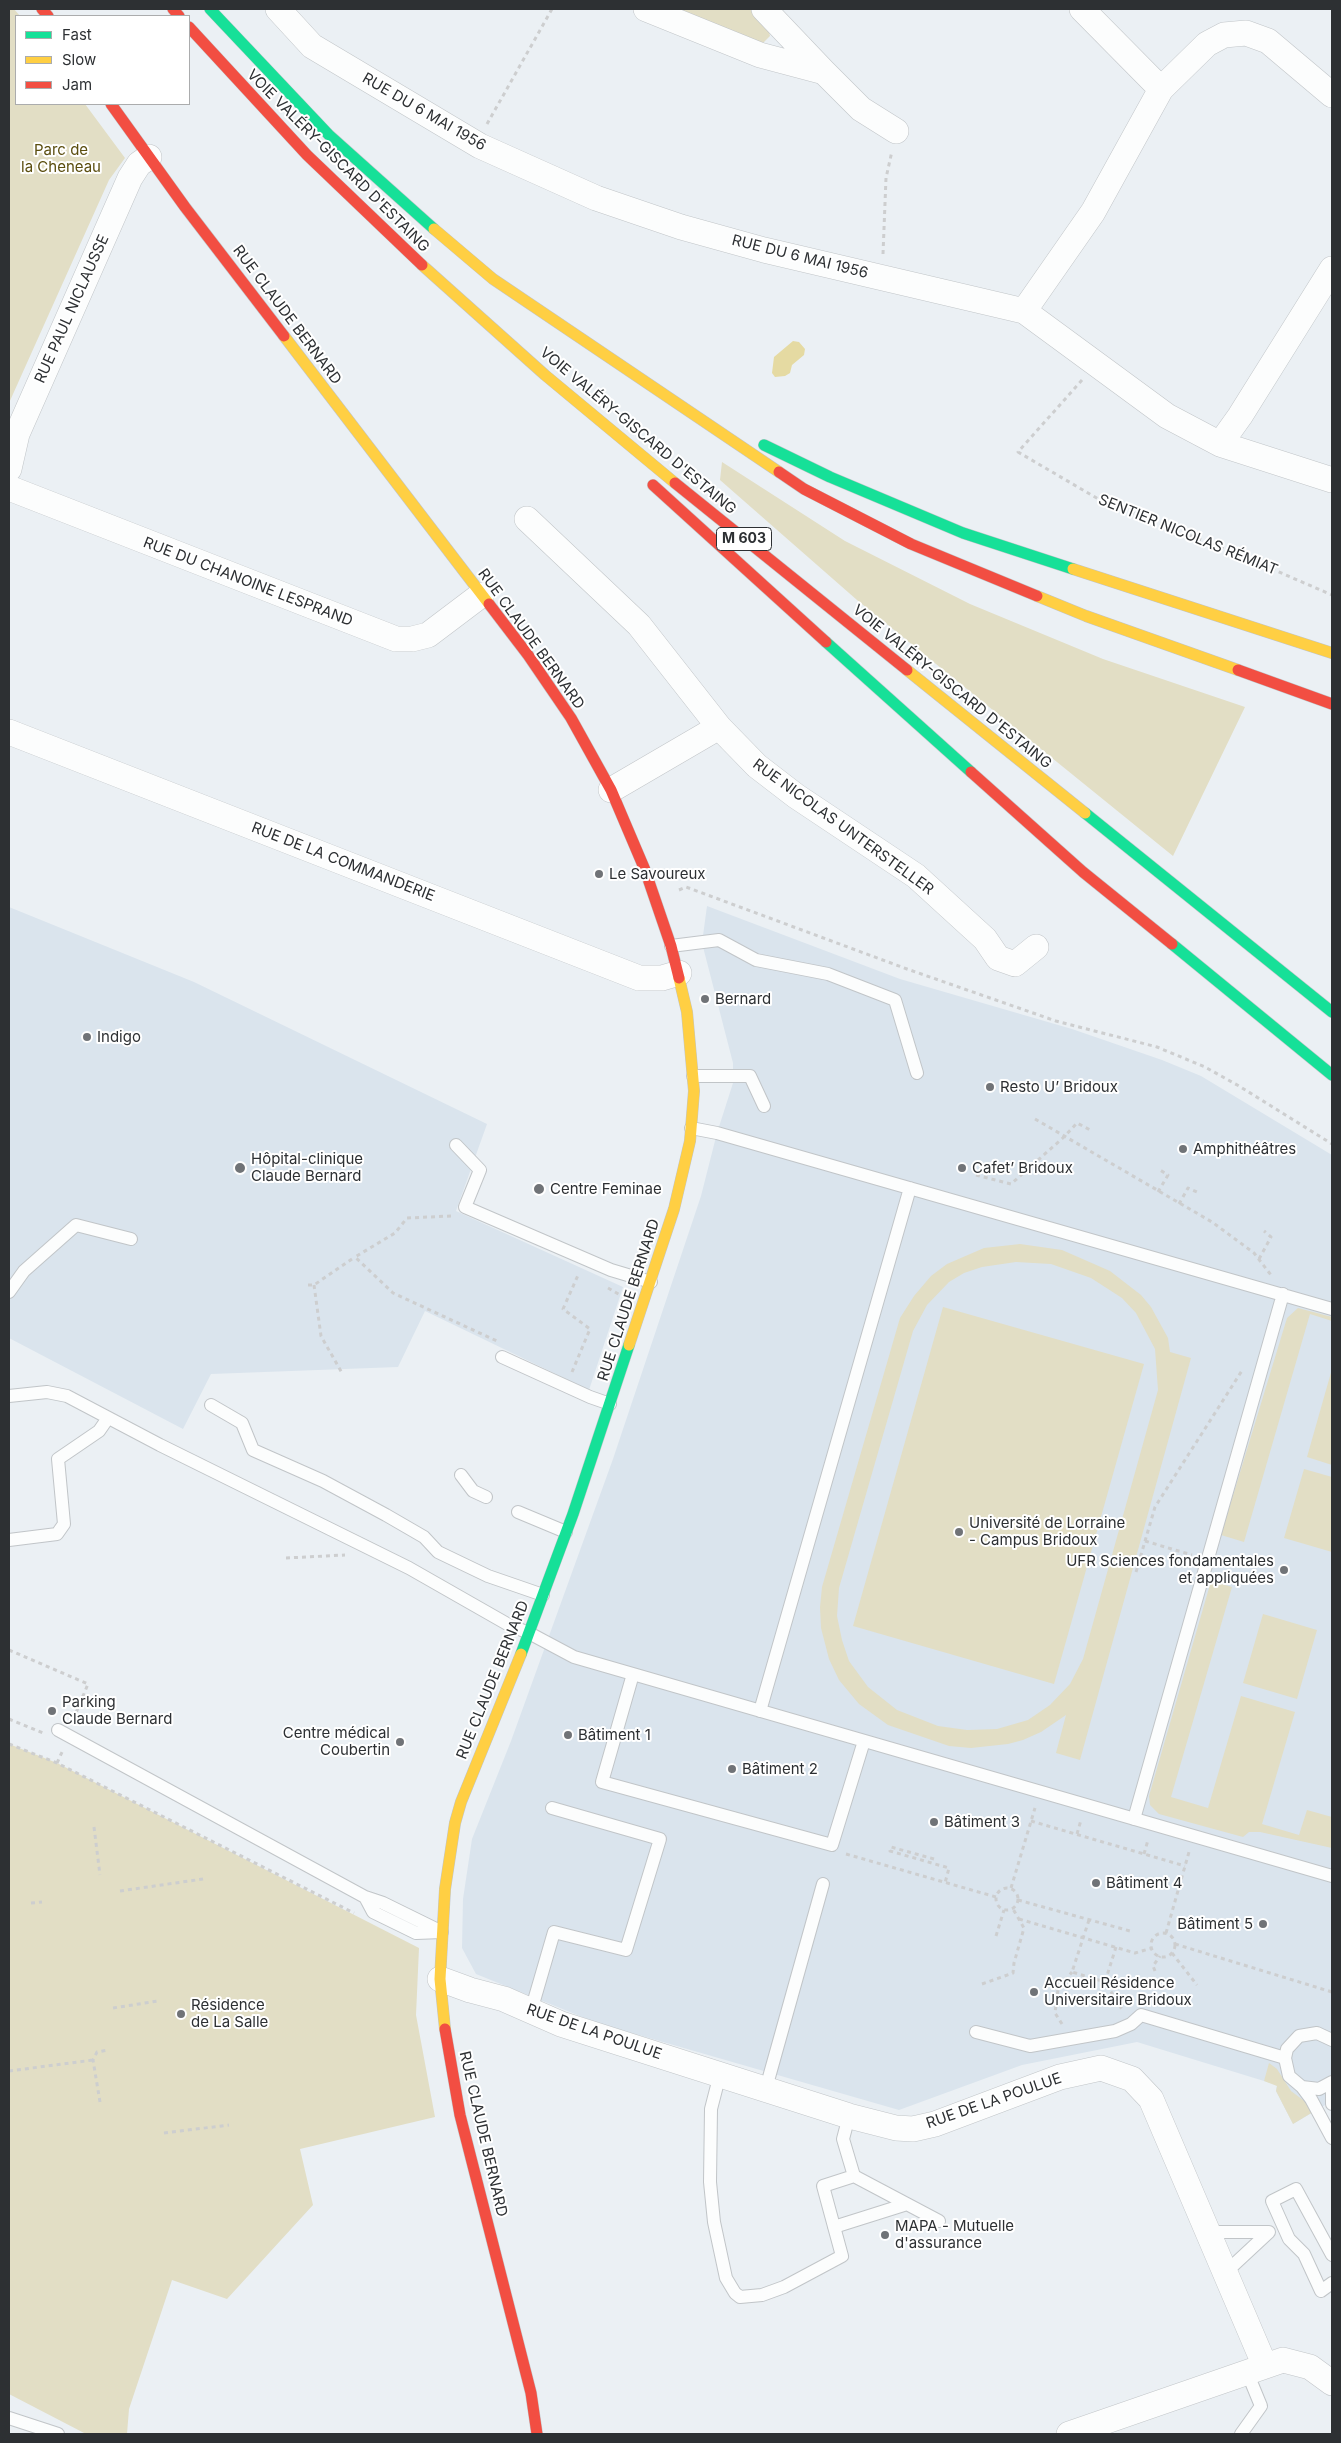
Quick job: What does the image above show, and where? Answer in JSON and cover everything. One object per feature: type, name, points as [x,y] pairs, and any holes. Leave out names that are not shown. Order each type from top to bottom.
[{"type":"main road","name":"VOIE VALÉRY-GISCARD D'ESTAING","points":[[211,9],[329,135],[410,209],[493,279],[804,489],[911,544],[1086,616],[1332,704]]},
{"type":"main road","name":"VOIE VALÉRY-GISCARD D'ESTAING","points":[[190,29],[307,155],[427,270],[545,375],[706,508],[1332,1012]]},
{"type":"main road","name":"RUE CLAUDE BERNARD","points":[[112,105],[480,595],[528,655],[571,718],[611,790],[645,870],[672,946],[687,1012],[694,1076],[691,1128],[674,1209],[566,1532],[455,1822],[445,1890],[440,1979],[446,2040],[460,2115],[531,2393],[537,2434]]},
{"type":"main road","points":[[545,375],[625,456]]},
{"type":"main road","points":[[667,398],[830,477],[963,533],[1332,653]]},
{"type":"main road","points":[[644,477],[671,504],[1084,872],[1332,1076]]},
{"type":"street","name":"RUE DU 6 MAI 1956","points":[[278,9],[312,46],[476,144],[596,198],[681,227],[1024,311],[1167,416],[1220,444],[1332,480]]},
{"type":"street","points":[[646,9],[760,55],[824,72]]},
{"type":"street","points":[[764,9],[861,109],[896,131]]},
{"type":"street","points":[[1082,9],[1161,89]]},
{"type":"street","points":[[1024,311],[1093,212],[1161,89],[1207,44],[1224,35],[1246,32],[1268,41],[1332,94]]},
{"type":"street","name":"RUE PAUL NICLAUSSE","points":[[9,469],[17,434],[130,178],[139,164],[149,157]]},
{"type":"street","points":[[1220,444],[1240,416],[1332,269]]},
{"type":"street","name":"RUE DU CHANOINE LESPRAND","points":[[9,488],[396,639],[412,639],[428,635],[480,595]]},
{"type":"street","name":"RUE NICOLAS UNTERSTELLER","points":[[527,520],[639,625],[719,727],[757,766],[796,796],[916,876],[985,939],[998,958],[1015,964],[1036,947]]},
{"type":"street","points":[[611,790],[719,727]]},
{"type":"street","name":"RUE DE LA COMMANDERIE","points":[[9,732],[638,978],[662,978],[679,973]]},
{"type":"street","name":"RUE DE LA POULUE","points":[[440,1979],[470,1990],[504,1999],[561,2024],[849,2116],[886,2126],[913,2129],[935,2124],[1060,2077],[1100,2068],[1132,2079],[1151,2099],[1226,2272],[1256,2369]]},
{"type":"street","points":[[1069,2434],[1283,2360],[1310,2366],[1332,2382]]},
{"type":"lane","points":[[672,946],[719,940],[756,960],[828,974],[895,1000],[917,1073]]},
{"type":"lane","points":[[694,1076],[750,1076],[764,1106]]},
{"type":"lane","points":[[691,1128],[717,1132],[1332,1308]]},
{"type":"lane","points":[[456,1145],[480,1170],[465,1207],[612,1270],[651,1282]]},
{"type":"lane","points":[[760,1711],[910,1188]]},
{"type":"lane","points":[[9,1292],[24,1271],[76,1225],[131,1239]]},
{"type":"lane","points":[[1134,1819],[1283,1294]]},
{"type":"lane","points":[[502,1358],[610,1404]]},
{"type":"lane","points":[[9,1396],[47,1392],[60,1394],[376,1552],[508,1625],[528,1633],[574,1657],[1332,1876]]},
{"type":"lane","points":[[211,1405],[242,1423],[253,1450],[323,1481],[386,1515],[424,1537],[438,1552],[488,1576],[543,1595]]},
{"type":"lane","points":[[9,1540],[57,1534],[64,1524],[58,1460],[99,1431],[108,1418]]},
{"type":"lane","points":[[461,1475],[473,1491],[486,1497]]},
{"type":"lane","points":[[518,1512],[566,1532]]},
{"type":"lane","points":[[633,1674],[602,1782],[832,1845],[864,1741]]},
{"type":"lane","points":[[54,1733],[365,1897],[373,1912],[416,1933],[442,1932]]},
{"type":"lane","points":[[531,2011],[554,1932],[626,1950],[660,1839],[552,1808]]},
{"type":"lane","points":[[766,2088],[823,1884]]},
{"type":"lane","points":[[976,2032],[1030,2046],[1115,2031],[1131,2024],[1141,2015],[1285,2058]]},
{"type":"lane","points":[[1332,2040],[1317,2033],[1299,2036],[1287,2050],[1285,2058],[1289,2076],[1312,2099],[1332,2138]]},
{"type":"lane","points":[[720,2074],[711,2109],[710,2182],[714,2222],[726,2278],[735,2293],[740,2296],[750,2296],[784,2287],[842,2256],[823,2186],[854,2176]]},
{"type":"lane","points":[[1302,2087],[1319,2089],[1332,2082]]},
{"type":"lane","points":[[1332,2087],[1332,2104]]},
{"type":"lane","points":[[849,2116],[843,2139],[854,2176],[939,2221]]},
{"type":"lane","points":[[1332,2255],[1296,2190],[1272,2201],[1289,2239],[1304,2254],[1321,2292],[1332,2282]]},
{"type":"lane","points":[[834,2228],[906,2204]]},
{"type":"lane","points":[[1226,2272],[1270,2232],[1284,2226]]},
{"type":"lane","points":[[1208,2232],[1270,2232]]},
{"type":"lane","points":[[1241,2434],[1261,2406],[1256,2369]]},
{"type":"lane","points":[[9,2418],[58,2434]]},
{"type":"path","points":[[476,144],[552,9]]},
{"type":"path","points":[[880,277],[883,264],[886,178],[896,131]]},
{"type":"path","name":"SENTIER NICOLAS RÉMIAT","points":[[1096,365],[1018,452],[1100,500],[1242,556],[1332,595]]},
{"type":"path","points":[[679,890],[686,887],[907,969],[1056,1021],[1157,1047],[1205,1068],[1239,1086],[1332,1144]]},
{"type":"path","points":[[1035,1119],[1212,1222],[1240,1241],[1259,1259],[1283,1294]]},
{"type":"path","points":[[976,1175],[1011,1184],[1064,1137],[1077,1122],[1092,1131]]},
{"type":"path","points":[[1158,1192],[1168,1175],[1160,1170]]},
{"type":"path","points":[[1179,1204],[1188,1188],[1197,1192]]},
{"type":"path","points":[[308,1285],[314,1285],[395,1233],[406,1218],[452,1216]]},
{"type":"path","points":[[1259,1259],[1271,1237],[1264,1231]]},
{"type":"path","points":[[355,1257],[393,1293],[500,1342]]},
{"type":"path","points":[[571,1375],[590,1329],[563,1309],[580,1270],[588,1274]]},
{"type":"path","points":[[603,1283],[616,1294],[644,1303]]},
{"type":"path","points":[[314,1285],[321,1336],[342,1372]]},
{"type":"path","points":[[1136,1572],[1155,1506],[1246,1364]]},
{"type":"path","points":[[286,1558],[376,1552]]},
{"type":"path","points":[[9,1650],[88,1684],[71,1725]]},
{"type":"path","points":[[9,1719],[54,1733]]},
{"type":"path","points":[[9,1744],[57,1763],[355,1914]]},
{"type":"path","points":[[1011,1888],[1040,1792]]},
{"type":"path","points":[[1031,1821],[1185,1866]]},
{"type":"path","points":[[94,1827],[100,1875]]},
{"type":"path","points":[[1166,1933],[1194,1836]]},
{"type":"path","points":[[832,1845],[849,1856],[996,1897]]},
{"type":"path","points":[[934,1859],[891,1847],[890,1851],[949,1868],[945,1883]]},
{"type":"path","points":[[120,1891],[203,1879]]},
{"type":"path","points":[[1011,1888],[1016,1893],[1018,1900],[1012,1909],[1004,1910],[997,1904],[996,1897],[1000,1891],[1011,1888]]},
{"type":"path","points":[[1018,1900],[1130,1931]]},
{"type":"path","points":[[31,1903],[42,1902]]},
{"type":"path","points":[[982,1984],[1013,1973],[1024,1928],[1012,1909]]},
{"type":"path","points":[[996,1936],[1004,1910]]},
{"type":"path","points":[[1019,1919],[1135,1953],[1152,1948]]},
{"type":"path","points":[[1064,2040],[1062,2024],[1055,2013],[1058,1988],[1072,1972],[1089,1920]]},
{"type":"path","points":[[1166,1933],[1173,1937],[1175,1944],[1172,1953],[1167,1956],[1160,1956],[1152,1948],[1155,1936],[1166,1933]]},
{"type":"path","points":[[1175,1944],[1332,1992]]},
{"type":"path","points":[[1105,1982],[1116,1947]]},
{"type":"path","points":[[1172,1953],[1198,1984]]},
{"type":"path","points":[[1155,1971],[1153,1966],[1160,1956]]},
{"type":"path","points":[[1072,1972],[1105,1982],[1131,2024]]},
{"type":"path","points":[[113,2008],[158,2001]]},
{"type":"path","points":[[100,2102],[93,2060],[97,2052],[108,2050]]},
{"type":"path","points":[[9,2071],[93,2060]]},
{"type":"path","points":[[164,2133],[229,2125]]},
{"type":"shaded area","points":[[793,341],[799,342],[805,349],[804,355],[792,365],[790,373],[785,376],[775,377],[772,373],[774,357]]},
{"type":"shaded area","name":"Université de Lorraine - Campus Bridoux","points":[[707,906],[900,979],[1072,1029],[1162,1060],[1201,1076],[1332,1155],[1332,2101],[1293,2124],[1276,2091],[1277,2085],[1137,2042],[1022,2065],[899,2110],[597,2023],[476,1974],[462,1948],[463,1899],[472,1839],[511,1741],[613,1459],[701,1196],[717,1133],[733,1083],[733,1063],[702,943]]},
{"type":"shaded area","name":"Hôpital-clinique Claude Bernard","points":[[9,907],[194,982],[487,1124],[456,1211],[623,1287],[589,1390],[425,1311],[398,1367],[211,1374],[183,1429],[9,1338]]},
{"type":"green space","name":"Parc de la Cheneau","points":[[9,9],[14,9],[19,15],[15,15],[15,105],[86,105],[125,158],[109,180],[9,403]]},
{"type":"green space","points":[[665,9],[752,9],[767,24],[770,36],[762,44]]},
{"type":"green space","points":[[722,462],[845,541],[970,604],[1103,659],[1245,707],[1173,856],[857,600],[720,480]]},
{"type":"green space","points":[[1020,1244],[1062,1250],[1110,1271],[1141,1295],[1151,1307],[1168,1338],[1170,1352],[1191,1358],[1080,1760],[1056,1753],[1066,1715],[1041,1732],[1023,1740],[1008,1744],[971,1748],[949,1746],[888,1725],[859,1704],[839,1680],[829,1659],[821,1628],[820,1607],[822,1587],[900,1318],[914,1296],[931,1276],[947,1264],[984,1248]],"holes":[[[1016,1262],[1051,1264],[1091,1278],[1122,1298],[1136,1313],[1155,1349],[1158,1390],[1083,1659],[1070,1684],[1050,1705],[1028,1720],[997,1729],[967,1730],[938,1726],[897,1710],[868,1687],[849,1661],[837,1616],[839,1588],[913,1331],[927,1305],[949,1282],[964,1273],[982,1267]]]},
{"type":"green space","points":[[943,1307],[1144,1364],[1054,1684],[853,1626]]},
{"type":"green space","points":[[1298,1308],[1332,1317],[1332,1321],[1310,1314],[1244,1542],[1221,1535],[1287,1318]]},
{"type":"green space","points":[[1332,1369],[1332,1465],[1307,1457]]},
{"type":"green space","points":[[1304,1469],[1332,1477],[1332,1552],[1284,1538]]},
{"type":"green space","points":[[1211,1581],[1232,1587],[1171,1797],[1208,1808],[1241,1696],[1295,1712],[1262,1824],[1299,1835],[1307,1810],[1332,1817],[1332,1848],[1260,1832],[1249,1832],[1243,1837],[1159,1814],[1150,1805],[1149,1796]]},
{"type":"green space","points":[[1263,1614],[1317,1630],[1297,1699],[1243,1683]]},
{"type":"green space","points":[[9,1744],[57,1763],[419,1948],[416,2015],[435,2117],[300,2149],[313,2205],[227,2299],[172,2280],[129,2409],[127,2434],[86,2434],[9,2394]]},
{"type":"green space","points":[[1269,2063],[1277,2069],[1291,2091],[1307,2103],[1313,2112],[1293,2124],[1276,2091],[1277,2086],[1264,2081]]},
{"type":"traffic: fast","points":[[210,9],[329,135],[434,229]]},
{"type":"traffic: fast","points":[[764,445],[830,477],[963,533],[1073,569]]},
{"type":"traffic: fast","points":[[826,642],[971,772]]},
{"type":"traffic: fast","points":[[1085,813],[1332,1012]]},
{"type":"traffic: fast","points":[[1172,944],[1332,1075]]},
{"type":"traffic: fast","points":[[521,1654],[573,1514],[629,1345]]},
{"type":"traffic: slow","points":[[434,229],[493,279],[779,472]]},
{"type":"traffic: slow","points":[[422,265],[545,375],[675,483]]},
{"type":"traffic: slow","points":[[284,336],[489,604]]},
{"type":"traffic: slow","points":[[1073,569],[1332,653]]},
{"type":"traffic: slow","points":[[1037,596],[1086,616],[1238,670]]},
{"type":"traffic: slow","points":[[907,670],[1085,813]]},
{"type":"traffic: slow","points":[[629,1345],[674,1209],[690,1141],[694,1091],[687,1012],[679,978]]},
{"type":"traffic: slow","points":[[445,2029],[440,1979],[445,1889],[455,1823],[461,1802],[521,1654]]},
{"type":"traffic: jam","points":[[42,9],[47,15]]},
{"type":"traffic: jam","points":[[173,9],[178,15]]},
{"type":"traffic: jam","points":[[190,28],[307,155],[422,265]]},
{"type":"traffic: jam","points":[[112,105],[185,207],[284,336]]},
{"type":"traffic: jam","points":[[779,472],[804,489],[911,544],[1037,596]]},
{"type":"traffic: jam","points":[[675,483],[907,670]]},
{"type":"traffic: jam","points":[[653,485],[826,642]]},
{"type":"traffic: jam","points":[[489,604],[528,655],[571,718],[611,790],[645,870],[671,946],[679,978]]},
{"type":"traffic: jam","points":[[1238,670],[1332,704]]},
{"type":"traffic: jam","points":[[971,772],[1083,872],[1172,944]]},
{"type":"traffic: jam","points":[[445,2029],[460,2115],[531,2393],[537,2434]]},
{"type":"place","name":"Le Savoureux","points":[[599,874]]},
{"type":"place","name":"Bernard","points":[[705,999]]},
{"type":"place","name":"Indigo","points":[[87,1037]]},
{"type":"place","name":"Resto U’ Bridoux","points":[[990,1087]]},
{"type":"place","name":"Amphithéâtres","points":[[1183,1149]]},
{"type":"place","name":"Hôpital-clinique Claude Bernard","points":[[240,1168]]},
{"type":"place","name":"Cafet’ Bridoux","points":[[962,1168]]},
{"type":"place","name":"Centre Feminae","points":[[539,1189]]},
{"type":"place","name":"Université de Lorraine - Campus Bridoux","points":[[959,1532]]},
{"type":"place","name":"UFR Sciences fondamentales et appliquées","points":[[1284,1570]]},
{"type":"place","name":"Parking Claude Bernard","points":[[52,1711]]},
{"type":"place","name":"Bâtiment 1","points":[[568,1735]]},
{"type":"place","name":"Centre médical Coubertin","points":[[400,1742]]},
{"type":"place","name":"Bâtiment 2","points":[[732,1769]]},
{"type":"place","name":"Bâtiment 3","points":[[934,1822]]},
{"type":"place","name":"Bâtiment 4","points":[[1096,1883]]},
{"type":"place","name":"Bâtiment 5","points":[[1263,1924]]},
{"type":"place","name":"Accueil Résidence Universitaire Bridoux","points":[[1034,1992]]},
{"type":"place","name":"Résidence de La Salle","points":[[181,2014]]},
{"type":"place","name":"MAPA - Mutuelle d'assurance","points":[[885,2235]]}]
